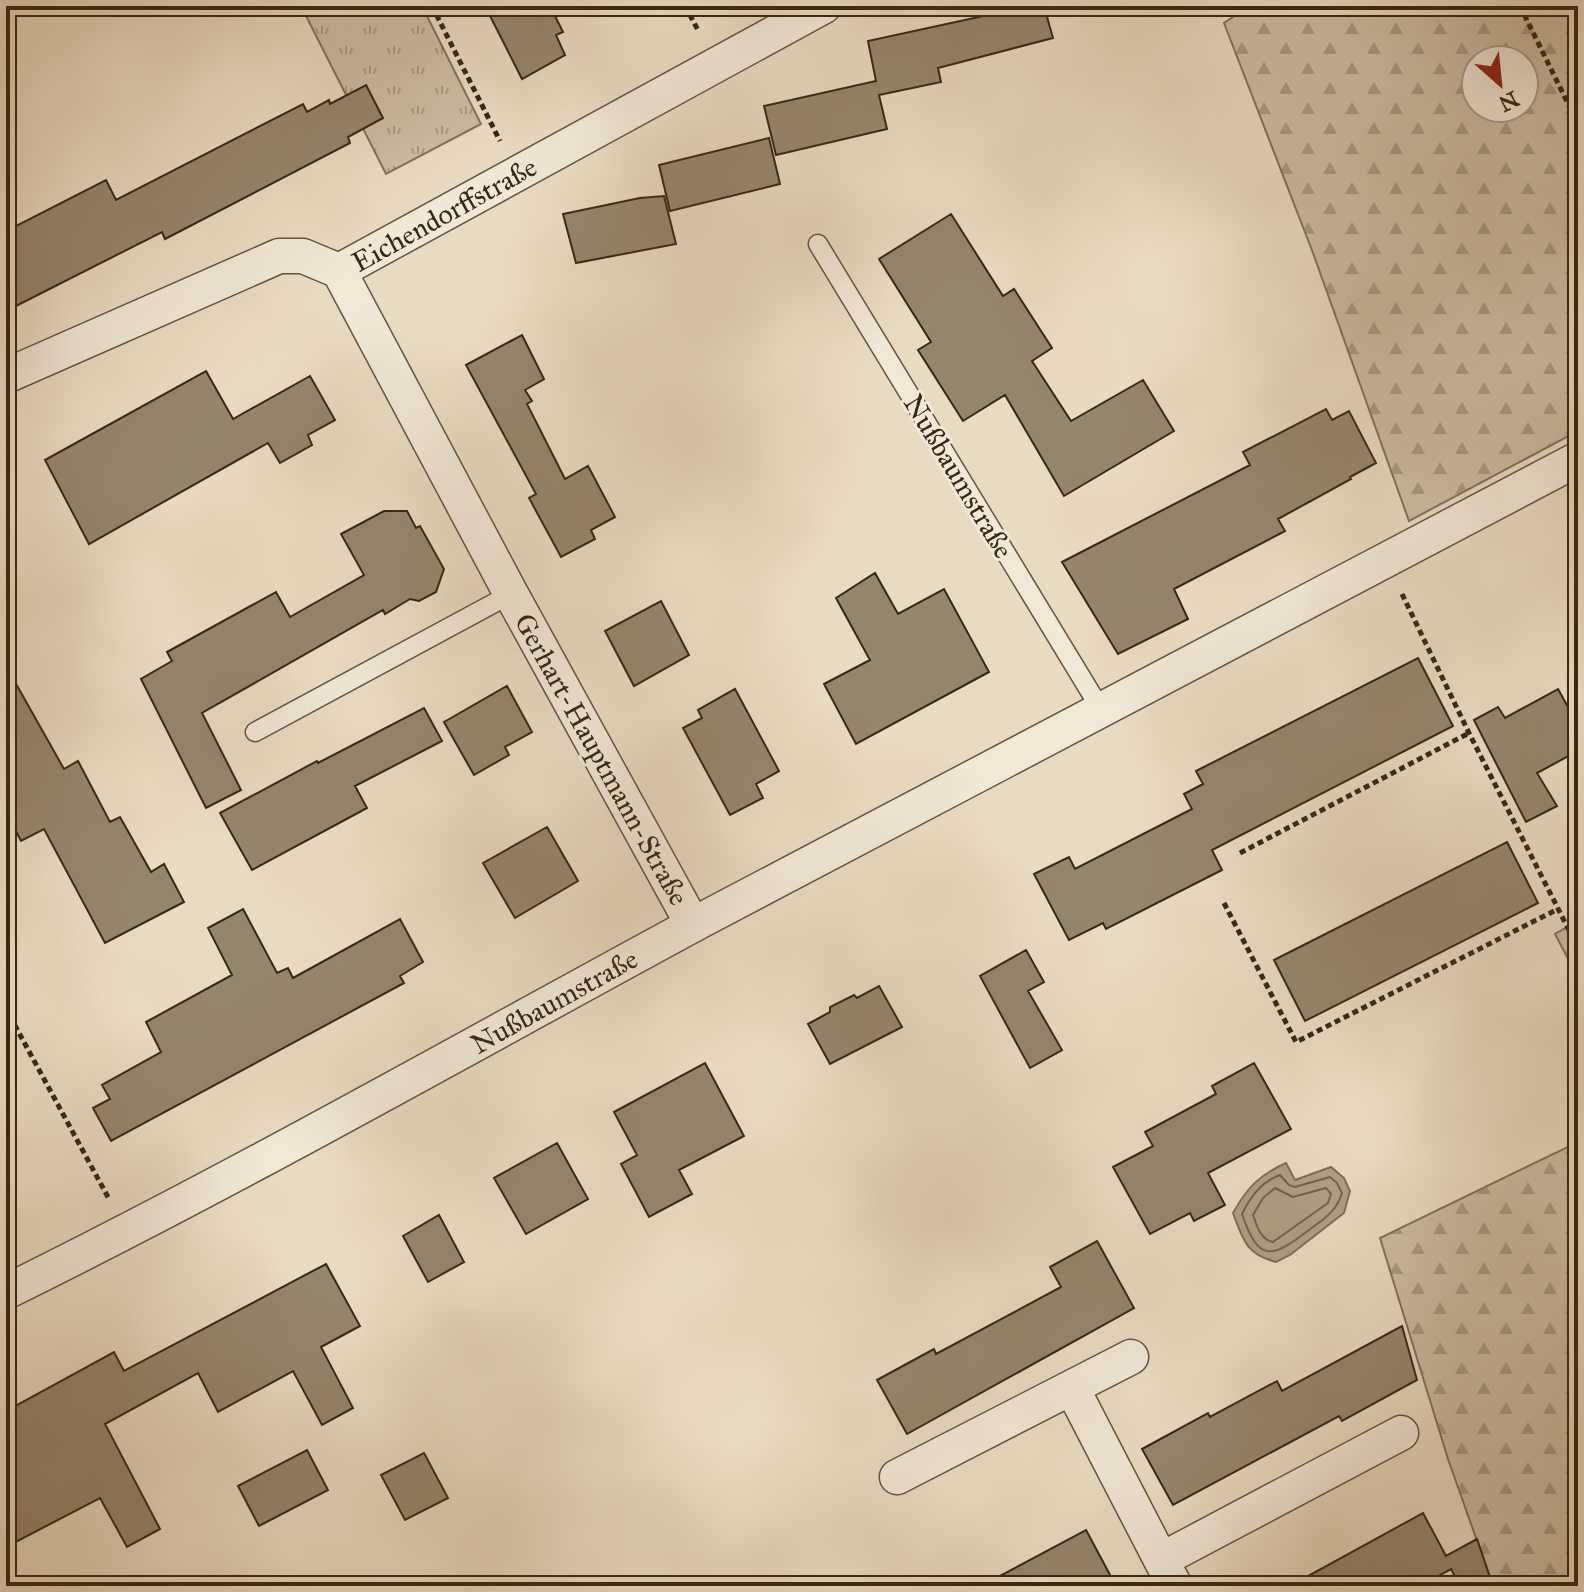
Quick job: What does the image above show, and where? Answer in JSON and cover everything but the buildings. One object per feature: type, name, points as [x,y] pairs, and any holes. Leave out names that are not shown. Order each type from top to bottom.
[{"type":"street","name":"Eichendorffstraße","points":[[6,376],[279,256],[303,256],[339,271],[824,6]]},
{"type":"street","name":"Gerhart-Hauptmann-Straße","points":[[339,271],[511,594],[693,925]]},
{"type":"street","name":"Nußbaumstraße","points":[[6,1292],[127,1232],[1100,708],[1578,459]]},
{"type":"street","points":[[897,1477],[1131,1357]]},
{"type":"street","points":[[1072,1388],[1168,1573],[1401,1433]]},
{"type":"lane","name":"Nußbaumstraße","points":[[818,244],[1100,708]]},
{"type":"lane","name":"Gerhart-Hauptmann-Straße","points":[[255,732],[511,594]]},
{"type":"path","points":[[126,14],[140,6]]},
{"type":"path","points":[[432,6],[517,174]]},
{"type":"path","points":[[1520,6],[1578,124]]},
{"type":"path","points":[[1386,560],[1578,948]]},
{"type":"path","points":[[1240,853],[1469,733]]},
{"type":"path","points":[[1224,903],[1296,1042],[1558,909]]},
{"type":"path","points":[[6,976],[12,1020],[127,1232]]},
{"type":"green space","points":[[301,6],[422,6],[481,124],[386,174]]},
{"type":"green space","points":[[1250,6],[1578,6],[1578,431],[1409,521],[1313,253],[1224,23]]},
{"type":"green space","points":[[1578,921],[1578,978],[1555,934]]},
{"type":"green space","points":[[1578,1142],[1578,1586],[1493,1586],[1448,1459],[1380,1238]]},
{"type":"water","points":[[1286,1163],[1295,1180],[1331,1167],[1344,1178],[1350,1191],[1344,1213],[1290,1255],[1276,1262],[1258,1255],[1247,1245],[1233,1213],[1255,1183]]}]
